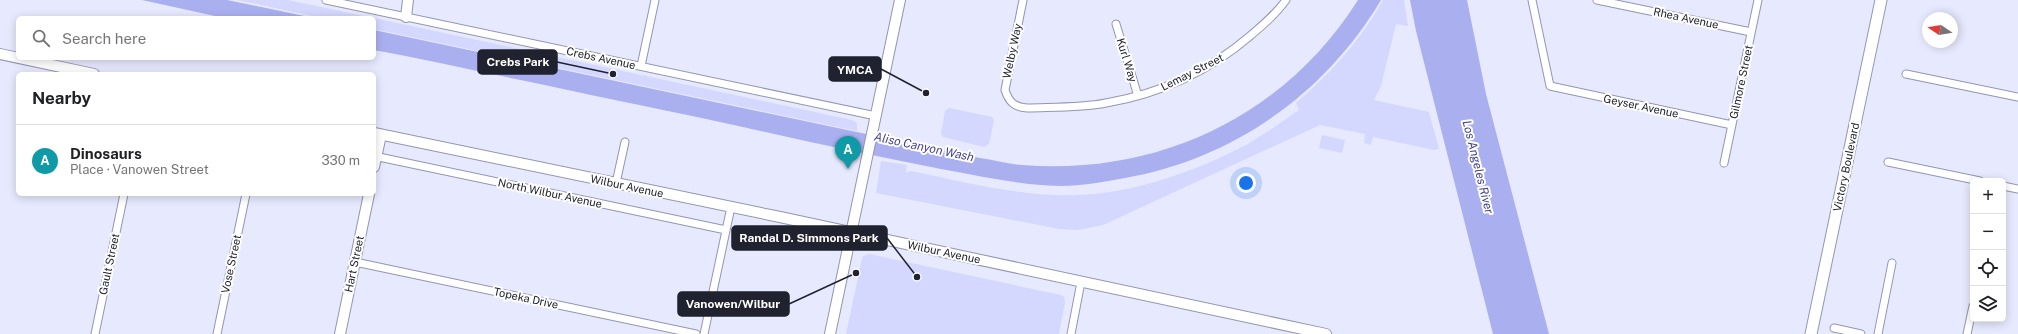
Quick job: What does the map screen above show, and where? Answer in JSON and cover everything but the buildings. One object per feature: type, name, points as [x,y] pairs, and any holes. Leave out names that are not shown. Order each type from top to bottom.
[{"type":"main road","points":[[406,17],[408,0]]},
{"type":"main road","points":[[830,334],[900,0]]},
{"type":"main road","name":"Victory Boulevard","points":[[1811,334],[1881,0]]},
{"type":"main road","points":[[0,54],[16,57]]},
{"type":"main road","points":[[28,60],[85,72]]},
{"type":"main road","points":[[376,149],[378,134]]},
{"type":"main road","name":"Wilbur Avenue","points":[[378,134],[852,232],[1323,334]]},
{"type":"main road","name":"Hart Street","points":[[340,334],[369,196]]},
{"type":"street","name":"Crebs Avenue","points":[[326,0],[876,116]]},
{"type":"street","points":[[641,66],[655,0]]},
{"type":"street","name":"Welby Way","points":[[1009,101],[1005,90],[1005,79],[1023,0]]},
{"type":"street","name":"Lemay Street","points":[[1009,101],[1020,107],[1063,107],[1105,103],[1138,96],[1172,84],[1232,52],[1270,19],[1286,0]]},
{"type":"street","name":"Geyser Avenue","points":[[1532,0],[1550,86],[1732,125]]},
{"type":"street","name":"Rhea Avenue","points":[[1597,0],[1751,32]]},
{"type":"street","name":"Gilmore Street","points":[[1724,164],[1758,0]]},
{"type":"street","name":"Kurl Way","points":[[1116,24],[1138,96]]},
{"type":"street","points":[[1906,74],[2018,97]]},
{"type":"street","points":[[616,183],[625,142]]},
{"type":"street","name":"North Wilbur Avenue","points":[[376,157],[726,230]]},
{"type":"street","points":[[1888,162],[1970,179]]},
{"type":"street","points":[[2006,187],[2018,189]]},
{"type":"street","name":"Gault Street","points":[[95,334],[124,196]]},
{"type":"street","name":"Vose Street","points":[[217,334],[246,196]]},
{"type":"street","points":[[704,334],[731,207]]},
{"type":"street","name":"Topeka Drive","points":[[355,262],[696,334]]},
{"type":"street","points":[[1878,334],[1892,263]]},
{"type":"street","points":[[1071,334],[1082,282]]},
{"type":"street","points":[[1967,334],[1970,320]]},
{"type":"street","points":[[1834,328],[1861,334]]},
{"type":"shaded area","points":[[237,0],[288,0],[364,16],[313,16]]},
{"type":"shaded area","points":[[1383,0],[1404,0],[1408,26],[1396,24],[1381,86],[1374,100],[1429,112],[1439,149],[1434,150],[1373,137],[1371,145],[1364,143],[1365,134],[1320,125],[1103,225],[1078,230],[1059,229],[876,193],[881,161],[907,165],[906,173],[911,171],[993,188],[1034,194],[1055,195],[1097,194],[1141,186],[1185,172],[1227,155],[1246,145],[1299,110],[1296,103],[1333,68],[1355,43]]},
{"type":"shaded area","points":[[376,18],[852,120],[857,123],[857,131],[376,29]]},
{"type":"shaded area","points":[[949,108],[992,117],[994,121],[989,144],[984,147],[943,137],[941,134],[945,111]]},
{"type":"shaded area","points":[[1322,135],[1345,140],[1342,153],[1319,148]]},
{"type":"shaded area","points":[[869,254],[1061,295],[1064,297],[1065,302],[1059,334],[846,334],[862,259],[863,256]]},
{"type":"water","points":[[142,0],[227,0],[304,16],[215,16]]},
{"type":"water","name":"Aliso Canyon Wash","points":[[1358,0],[1381,0],[1358,34],[1333,65],[1304,93],[1272,117],[1239,138],[1203,155],[1165,169],[1109,181],[1084,185],[1060,186],[1015,182],[941,169],[376,50],[376,30],[980,158],[1022,165],[1072,166],[1122,160],[1169,148],[1214,130],[1255,106],[1294,76],[1328,41]]},
{"type":"water","name":"Los Angeles River","points":[[1410,0],[1467,0],[1486,94],[1549,334],[1493,334],[1416,31]]},
{"type":"place","name":"Crebs Park","points":[[613,74]]},
{"type":"place","name":"YMCA","points":[[926,93]]},
{"type":"place","name":"Dinosaurs","points":[[848,169]]},
{"type":"place","name":"Vanowen/Wilbur","points":[[856,273]]},
{"type":"place","name":"Randal D. Simmons Park","points":[[917,277]]}]
